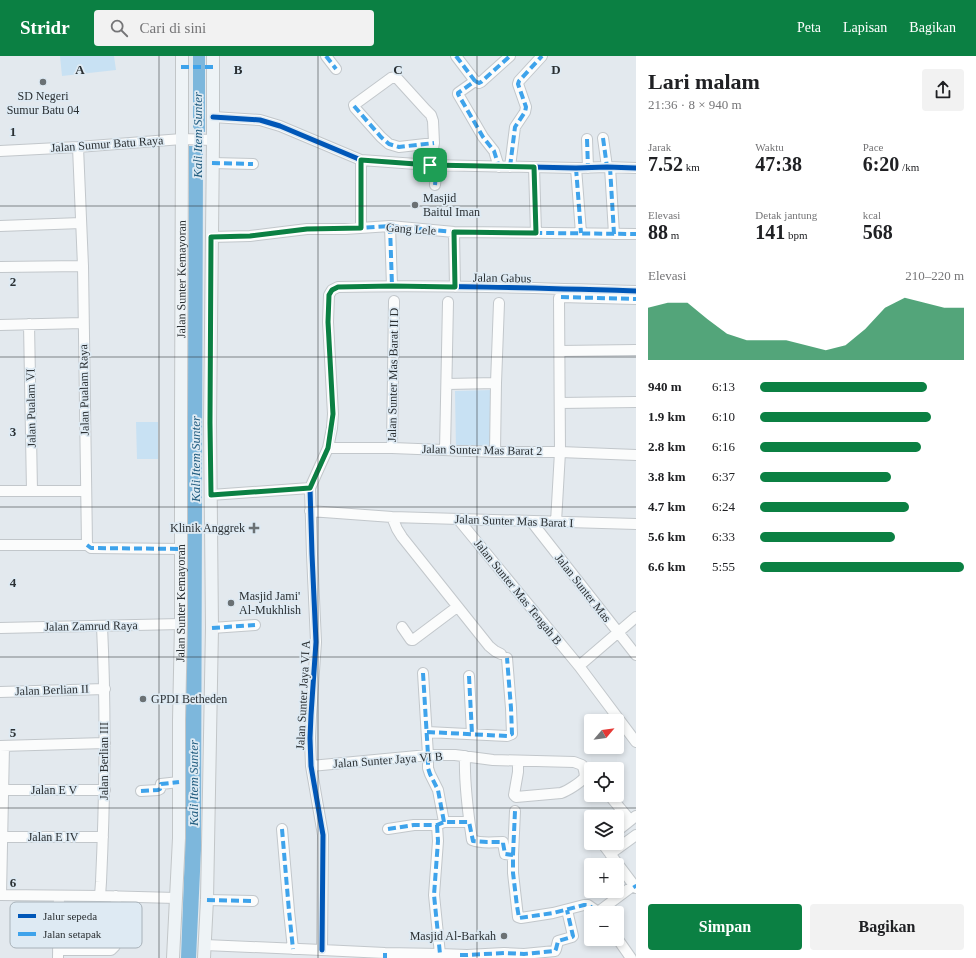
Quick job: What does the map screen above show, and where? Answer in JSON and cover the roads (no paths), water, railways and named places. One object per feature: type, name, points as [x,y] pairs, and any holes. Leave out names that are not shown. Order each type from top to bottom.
[{"type":"main road","name":"Jalan Sunter Kemayoran","points":[[173,958],[179,838],[182,624],[181,292],[185,139],[182,56]]},
{"type":"main road","points":[[204,958],[207,900],[212,628],[210,423],[211,140],[213,117],[213,56]]},
{"type":"street","points":[[326,56],[336,69]]},
{"type":"street","points":[[456,56],[475,81],[479,83],[510,56]]},
{"type":"street","points":[[510,166],[515,127],[525,112],[526,107],[518,84],[542,56]]},
{"type":"street","points":[[434,143],[399,147],[389,144],[381,137],[354,105],[391,78],[396,77],[431,115],[433,121],[434,143],[434,165],[435,185]]},
{"type":"street","points":[[475,81],[458,93],[483,137],[494,151],[499,167]]},
{"type":"street","points":[[213,117],[260,120],[280,126],[361,160],[434,165],[499,167],[636,168]]},
{"type":"street","points":[[604,138],[609,167],[614,234]]},
{"type":"street","name":"Jalan Sumur Batu Raya","points":[[0,151],[185,139],[211,140]]},
{"type":"street","points":[[586,139],[588,168]]},
{"type":"street","name":"Jalan Pualam Raya","points":[[78,147],[83,266],[87,545]]},
{"type":"street","points":[[361,160],[361,228]]},
{"type":"street","points":[[212,163],[253,164]]},
{"type":"street","points":[[534,167],[536,233]]},
{"type":"street","points":[[576,168],[581,233]]},
{"type":"street","points":[[0,226],[81,223]]},
{"type":"street","points":[[390,226],[392,286]]},
{"type":"street","name":"Gang Lele","points":[[211,237],[250,236],[307,229],[390,226],[454,232],[636,234]]},
{"type":"street","points":[[454,232],[455,287]]},
{"type":"street","points":[[0,267],[83,266]]},
{"type":"street","name":"Jalan Gabus","points":[[310,488],[328,448],[333,414],[329,329],[329,295],[332,290],[338,287],[392,286],[636,291]]},
{"type":"street","points":[[556,522],[560,452],[559,298],[636,299]]},
{"type":"street","name":"Jalan Sunter Mas Barat II D","points":[[392,448],[394,301]]},
{"type":"street","points":[[445,450],[448,302]]},
{"type":"street","points":[[495,452],[499,303]]},
{"type":"street","points":[[0,325],[83,323]]},
{"type":"street","name":"Jalan Pualam VI","points":[[29,324],[32,491]]},
{"type":"street","points":[[560,351],[636,350]]},
{"type":"street","points":[[447,384],[496,383]]},
{"type":"street","points":[[560,403],[636,402]]},
{"type":"street","name":"Jalan Sunter Mas Barat 2","points":[[328,448],[392,448],[636,455]]},
{"type":"street","points":[[211,495],[310,488]]},
{"type":"street","name":"Jalan Sunter Jaya VI A","points":[[310,488],[316,642],[311,715],[310,766],[324,842],[322,950]]},
{"type":"street","points":[[0,491],[86,491]]},
{"type":"street","name":"Jalan Sunter Mas Barat I","points":[[310,511],[392,517],[636,524]]},
{"type":"street","points":[[392,517],[402,537],[457,607],[494,651],[504,656],[511,708],[512,734],[507,736],[427,732]]},
{"type":"street","name":"Jalan Sunter Mas Tengah B","points":[[458,519],[578,666],[636,742]]},
{"type":"street","name":"Jalan Sunter Mas","points":[[531,521],[636,655]]},
{"type":"street","points":[[0,546],[87,545],[91,548],[182,549]]},
{"type":"street","points":[[402,627],[411,640],[413,640],[457,607]]},
{"type":"street","points":[[578,666],[636,617]]},
{"type":"street","name":"Jalan Zamrud Raya","points":[[0,628],[182,624]]},
{"type":"street","points":[[212,628],[255,625]]},
{"type":"street","name":"Jalan Berlian III","points":[[100,896],[105,790],[105,689],[102,626]]},
{"type":"street","points":[[423,674],[428,771],[438,790],[441,824],[438,841],[434,895],[440,954]]},
{"type":"street","points":[[469,676],[472,734]]},
{"type":"street","name":"Jalan Berlian II","points":[[0,692],[105,689]]},
{"type":"street","points":[[105,743],[2,746],[4,790],[1,895],[176,898]]},
{"type":"street","name":"Jalan Sunter Jaya VI B","points":[[310,766],[428,755],[465,756],[493,760],[574,762],[584,766]]},
{"type":"street","points":[[465,756],[464,769],[469,822],[473,841],[503,842],[505,854],[513,854]]},
{"type":"street","points":[[518,761],[518,772],[514,795],[516,797],[561,793],[567,791],[584,778]]},
{"type":"street","points":[[141,791],[158,790],[160,789],[161,784],[179,782]]},
{"type":"street","name":"Jalan E V","points":[[4,790],[105,790]]},
{"type":"street","points":[[616,802],[633,818],[624,825]]},
{"type":"street","points":[[515,811],[513,873],[518,917],[521,918],[567,910],[584,905],[590,906]]},
{"type":"street","points":[[388,830],[414,825],[469,822]]},
{"type":"street","points":[[282,829],[294,949]]},
{"type":"street","points":[[610,854],[636,835]]},
{"type":"street","name":"Jalan E IV","points":[[3,837],[103,837]]},
{"type":"street","points":[[607,850],[635,887],[608,906]]},
{"type":"street","points":[[59,896],[59,902]]},
{"type":"street","points":[[116,896],[116,902]]},
{"type":"street","points":[[207,900],[253,901]]},
{"type":"street","points":[[205,945],[322,950],[385,956],[440,954],[467,956],[504,953],[524,954],[555,951],[558,941],[573,936],[567,910]]},
{"type":"street","points":[[623,946],[631,958]]},
{"type":"street","points":[[58,954],[111,950],[114,948]]},
{"type":"water","points":[[193,56],[205,56],[205,132],[196,131],[193,127]]},
{"type":"water","name":"Kali Item Sunter","points":[[189,146],[203,146],[201,850],[196,958],[181,958],[185,850]]},
{"type":"place","name":"SD Negeri Sumur Batu 04","points":[[43,82]]},
{"type":"place","name":"Masjid Baitul Iman","points":[[415,205]]},
{"type":"place","name":"Klinik Anggrek","points":[[254,528]]},
{"type":"place","name":"Masjid Jami' Al-Mukhlish","points":[[231,603]]},
{"type":"place","name":"GPDI Betheden","points":[[143,699]]},
{"type":"place","name":"Masjid Al-Barkah","points":[[504,936]]}]
